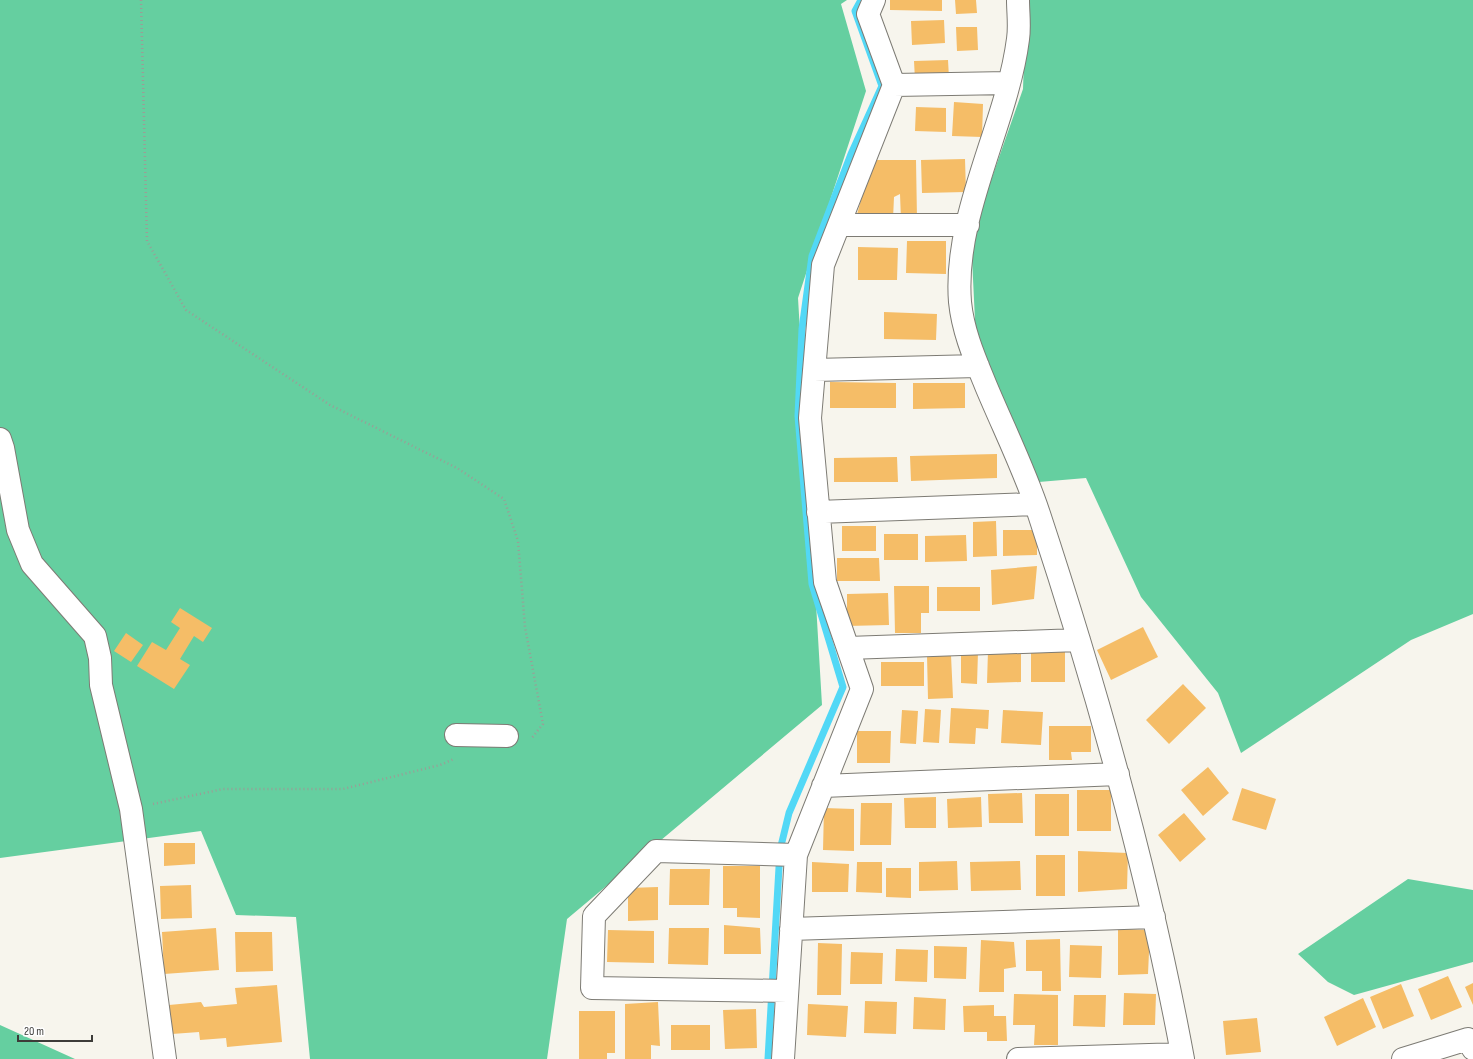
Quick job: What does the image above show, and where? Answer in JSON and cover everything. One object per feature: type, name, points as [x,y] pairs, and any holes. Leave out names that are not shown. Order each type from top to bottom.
[{"type":"street","points":[[783,1059],[796,855],[862,689],[824,582],[810,418],[824,265],[894,85],[868,14],[874,0]]},
{"type":"street","points":[[1018,0],[1018,38],[1008,83],[968,225],[961,257],[960,302],[969,344],[1035,504],[1103,716],[1154,917],[1183,1056],[1018,1059]]},
{"type":"street","points":[[894,85],[1008,83]]},
{"type":"street","points":[[839,225],[968,225]]},
{"type":"street","points":[[814,370],[978,366]]},
{"type":"street","points":[[0,439],[4,448],[18,530],[32,564],[94,636],[100,658],[101,685],[131,809],[165,1059]]},
{"type":"street","points":[[818,512],[1035,504]]},
{"type":"street","points":[[848,648],[1079,640]]},
{"type":"street","points":[[456,735],[507,736]]},
{"type":"street","points":[[824,786],[1118,774]]},
{"type":"street","points":[[787,991],[592,988],[594,916],[656,851],[796,855]]},
{"type":"street","points":[[791,929],[1154,917]]},
{"type":"street","points":[[1403,1059],[1468,1039],[1473,1049]]},
{"type":"path","points":[[141,0],[147,241],[186,310],[330,405],[458,468],[504,499],[518,541],[524,627],[544,724],[530,741],[507,736]]},
{"type":"path","points":[[131,809],[223,789],[343,789],[440,765],[460,756]]},
{"type":"green space","points":[[0,0],[847,0],[841,4],[866,91],[798,298],[822,705],[567,919],[547,1059],[310,1059],[296,917],[236,915],[201,831],[0,858]]},
{"type":"green space","points":[[1026,0],[1473,0],[1473,614],[1411,640],[1241,753],[1218,693],[1141,597],[1086,478],[1027,483],[976,341],[971,237],[1023,89]]},
{"type":"green space","points":[[1408,879],[1473,890],[1473,962],[1354,995],[1328,982],[1298,954]]},
{"type":"green space","points":[[0,1025],[75,1059],[0,1059]]},
{"type":"building","points":[[890,0],[942,0],[942,11],[890,10]]},
{"type":"building","points":[[955,0],[976,0],[977,13],[956,14]]},
{"type":"building","points":[[944,20],[945,43],[912,45],[911,21]]},
{"type":"building","points":[[956,27],[977,27],[978,50],[957,51]]},
{"type":"building","points":[[948,60],[949,78],[915,80],[914,61]]},
{"type":"building","points":[[954,102],[983,104],[982,137],[952,136]]},
{"type":"building","points":[[916,107],[946,108],[946,132],[915,131]]},
{"type":"building","points":[[965,159],[966,192],[922,193],[921,160]]},
{"type":"building","points":[[872,160],[916,160],[917,219],[901,220],[900,194],[894,197],[893,219],[856,218]]},
{"type":"building","points":[[907,241],[946,241],[946,274],[906,273]]},
{"type":"building","points":[[858,247],[898,248],[897,280],[858,280]]},
{"type":"building","points":[[884,312],[937,314],[936,340],[884,339]]},
{"type":"building","points":[[830,382],[896,383],[896,408],[830,408]]},
{"type":"building","points":[[913,383],[965,383],[965,408],[913,409]]},
{"type":"building","points":[[997,454],[997,478],[911,481],[910,456]]},
{"type":"building","points":[[897,457],[898,482],[834,482],[834,458]]},
{"type":"building","points":[[996,521],[997,556],[973,557],[973,522]]},
{"type":"building","points":[[842,526],[876,526],[876,551],[842,551]]},
{"type":"building","points":[[1003,530],[1037,530],[1037,555],[1003,556]]},
{"type":"building","points":[[884,534],[918,534],[918,560],[884,560]]},
{"type":"building","points":[[966,535],[967,561],[925,562],[925,536]]},
{"type":"building","points":[[837,558],[879,558],[880,581],[837,581]]},
{"type":"building","points":[[1037,566],[1034,599],[992,605],[991,570]]},
{"type":"building","points":[[894,586],[929,586],[929,613],[921,613],[921,633],[895,633]]},
{"type":"building","points":[[937,587],[980,587],[980,611],[937,611]]},
{"type":"building","points":[[888,593],[889,625],[847,626],[847,594]]},
{"type":"building","points":[[180,608],[212,628],[203,642],[194,636],[180,659],[190,665],[174,689],[137,666],[152,642],[166,650],[180,628],[171,622]]},
{"type":"building","points":[[1143,627],[1158,657],[1111,680],[1097,650]]},
{"type":"building","points":[[126,633],[143,645],[131,662],[114,651]]},
{"type":"building","points":[[1031,650],[1065,650],[1065,682],[1031,682]]},
{"type":"building","points":[[988,651],[1021,651],[1021,682],[987,683]]},
{"type":"building","points":[[961,652],[978,652],[977,684],[961,683]]},
{"type":"building","points":[[927,655],[951,655],[953,698],[928,699]]},
{"type":"building","points":[[881,662],[924,662],[924,686],[881,686]]},
{"type":"building","points":[[1183,684],[1206,708],[1169,744],[1146,720]]},
{"type":"building","points":[[951,708],[989,710],[988,729],[976,728],[975,744],[949,743]]},
{"type":"building","points":[[925,709],[941,710],[939,743],[923,742]]},
{"type":"building","points":[[902,710],[918,711],[916,744],[900,743]]},
{"type":"building","points":[[1003,710],[1043,712],[1041,745],[1001,743]]},
{"type":"building","points":[[1049,726],[1091,726],[1091,752],[1071,752],[1072,760],[1049,760]]},
{"type":"building","points":[[857,731],[891,731],[890,763],[857,763]]},
{"type":"building","points":[[1208,767],[1229,793],[1203,816],[1181,790]]},
{"type":"building","points":[[1242,788],[1276,799],[1266,830],[1232,820]]},
{"type":"building","points":[[1077,790],[1111,790],[1111,831],[1077,831]]},
{"type":"building","points":[[1022,793],[1023,823],[989,823],[988,794]]},
{"type":"building","points":[[1035,794],[1069,794],[1069,836],[1035,836]]},
{"type":"building","points":[[936,797],[936,828],[905,828],[904,798]]},
{"type":"building","points":[[981,797],[982,827],[948,828],[947,799]]},
{"type":"building","points":[[861,803],[892,803],[891,845],[860,845]]},
{"type":"building","points":[[824,808],[854,809],[854,851],[823,850]]},
{"type":"building","points":[[1184,813],[1206,839],[1180,862],[1158,835]]},
{"type":"building","points":[[164,843],[195,843],[195,864],[164,866]]},
{"type":"building","points":[[1078,851],[1128,853],[1127,889],[1078,892]]},
{"type":"building","points":[[1036,855],[1065,855],[1065,896],[1036,896]]},
{"type":"building","points":[[957,861],[958,890],[919,891],[919,862]]},
{"type":"building","points":[[1020,861],[1021,890],[971,891],[970,862]]},
{"type":"building","points":[[812,862],[849,864],[848,892],[812,892]]},
{"type":"building","points":[[857,862],[882,862],[882,893],[856,892]]},
{"type":"building","points":[[723,866],[760,866],[760,918],[737,917],[737,908],[723,908]]},
{"type":"building","points":[[886,868],[911,868],[911,898],[886,897]]},
{"type":"building","points":[[670,869],[710,869],[709,905],[669,905]]},
{"type":"building","points":[[191,885],[192,918],[161,919],[160,886]]},
{"type":"building","points":[[658,887],[658,920],[628,921],[628,888]]},
{"type":"building","points":[[724,925],[760,928],[761,954],[724,954]]},
{"type":"building","points":[[216,928],[219,970],[164,974],[162,932]]},
{"type":"building","points":[[669,928],[709,928],[708,965],[668,964]]},
{"type":"building","points":[[1118,929],[1150,930],[1148,974],[1118,975]]},
{"type":"building","points":[[608,930],[654,931],[654,963],[607,962]]},
{"type":"building","points":[[235,932],[272,932],[273,971],[236,972]]},
{"type":"building","points":[[1060,939],[1061,991],[1042,991],[1042,971],[1026,971],[1026,940]]},
{"type":"building","points":[[981,940],[1014,942],[1016,967],[1004,969],[1004,992],[979,992]]},
{"type":"building","points":[[818,943],[842,944],[841,995],[817,995]]},
{"type":"building","points":[[1070,945],[1102,946],[1101,978],[1069,977]]},
{"type":"building","points":[[934,946],[967,947],[966,979],[934,978]]},
{"type":"building","points":[[896,949],[928,950],[927,982],[895,981]]},
{"type":"building","points":[[851,952],[883,953],[882,984],[850,984]]},
{"type":"building","points":[[1448,976],[1462,1007],[1431,1020],[1418,989]]},
{"type":"building","points":[[1473,983],[1473,1005],[1465,987]]},
{"type":"building","points":[[1401,984],[1414,1016],[1383,1029],[1370,997]]},
{"type":"building","points":[[277,985],[282,1042],[227,1047],[226,1038],[200,1040],[199,1032],[172,1034],[169,1005],[201,1002],[204,1007],[237,1004],[235,988]]},
{"type":"building","points":[[1124,993],[1156,994],[1155,1025],[1123,1025]]},
{"type":"building","points":[[1014,994],[1058,995],[1058,1045],[1034,1045],[1035,1025],[1013,1025]]},
{"type":"building","points":[[1074,995],[1106,995],[1105,1027],[1073,1026]]},
{"type":"building","points":[[914,997],[946,999],[945,1030],[913,1029]]},
{"type":"building","points":[[1363,998],[1376,1027],[1337,1046],[1324,1017]]},
{"type":"building","points":[[865,1001],[897,1002],[896,1034],[864,1033]]},
{"type":"building","points":[[658,1002],[660,1046],[651,1045],[651,1059],[625,1059],[625,1004]]},
{"type":"building","points":[[808,1004],[848,1006],[846,1037],[807,1035]]},
{"type":"building","points":[[994,1005],[994,1016],[1006,1016],[1007,1041],[987,1041],[987,1032],[964,1032],[963,1006]]},
{"type":"building","points":[[756,1009],[757,1048],[725,1049],[723,1010]]},
{"type":"building","points":[[579,1011],[615,1011],[615,1053],[607,1053],[607,1059],[579,1059]]},
{"type":"building","points":[[1257,1018],[1261,1052],[1226,1055],[1223,1021]]},
{"type":"building","points":[[671,1025],[710,1025],[710,1050],[671,1050]]},
{"type":"waterway","points":[[768,1059],[780,850],[789,813],[843,687],[812,584],[798,416],[802,329],[812,256],[851,154],[882,86],[855,11],[861,0]]}]
